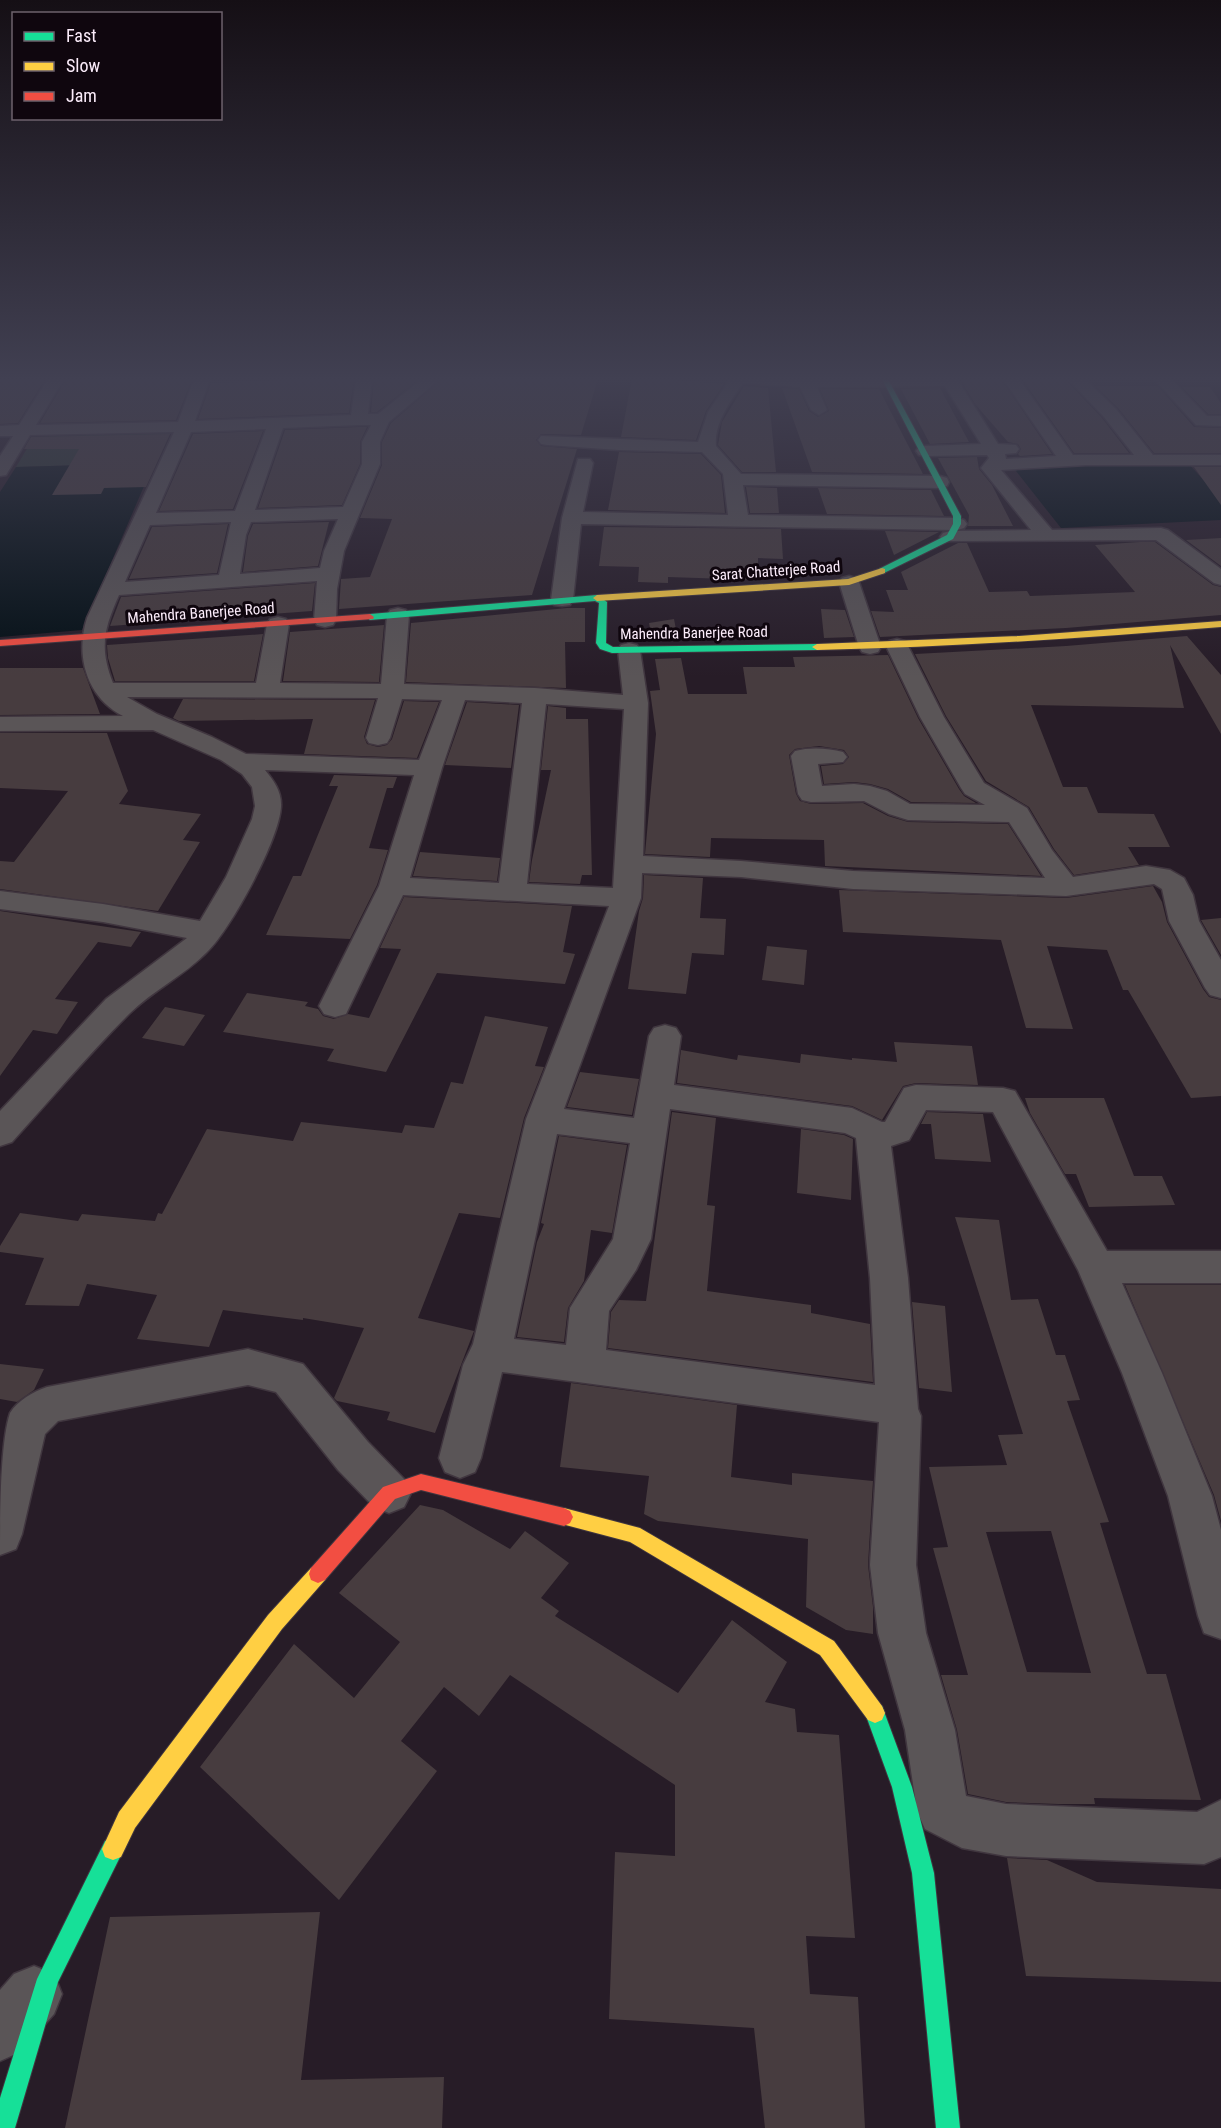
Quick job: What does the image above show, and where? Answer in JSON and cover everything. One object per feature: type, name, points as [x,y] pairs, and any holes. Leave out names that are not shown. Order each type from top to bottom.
[{"type":"street","points":[[0,1133],[119,1005],[186,954],[208,932],[237,884],[269,804],[266,786],[244,762],[116,701],[106,690],[99,676],[92,638],[111,589],[162,478]]},
{"type":"street","points":[[228,581],[236,535],[257,478]]},
{"type":"street","points":[[325,620],[326,589],[334,551],[365,478]]},
{"type":"street","points":[[562,600],[572,518],[581,478]]},
{"type":"street","points":[[739,521],[732,479],[964,478]]},
{"type":"street","points":[[1004,478],[1046,535]]},
{"type":"street","points":[[939,480],[957,516],[954,530]]},
{"type":"street","points":[[143,519],[349,513]]},
{"type":"street","points":[[572,518],[739,521],[1046,535],[1161,534],[1212,564],[1221,579]]},
{"type":"street","name":"Sarat Chatterjee Road","points":[[597,598],[849,582],[872,576],[954,530]]},
{"type":"street","points":[[111,589],[329,574]]},
{"type":"street","points":[[849,582],[870,647]]},
{"type":"street","name":"Mahendra Banerjee Road","points":[[0,643],[398,615],[597,598],[603,602],[601,643],[612,650],[897,646],[1220,626]]},
{"type":"street","points":[[378,738],[392,691],[398,615]]},
{"type":"street","points":[[267,690],[278,624]]},
{"type":"street","points":[[897,646],[932,717],[974,788],[1018,814],[1040,852],[1066,887]]},
{"type":"street","points":[[460,1458],[483,1365],[490,1353],[543,1119],[627,898],[636,703],[629,650]]},
{"type":"street","points":[[106,690],[392,691],[535,695],[636,703]]},
{"type":"street","points":[[335,1006],[393,886],[429,768],[456,693]]},
{"type":"street","points":[[512,893],[535,695]]},
{"type":"street","points":[[0,724],[158,723]]},
{"type":"street","points":[[834,757],[804,756],[811,794],[862,792],[881,798],[894,809],[908,812],[1018,814]]},
{"type":"street","points":[[244,762],[429,768]]},
{"type":"street","points":[[627,864],[741,869],[854,880],[1066,887],[1146,874],[1160,876],[1174,884],[1179,895],[1184,921],[1221,988]]},
{"type":"street","points":[[393,886],[627,898]]},
{"type":"street","points":[[0,900],[104,913],[208,932]]},
{"type":"street","points":[[584,1366],[590,1308],[623,1259],[632,1239],[665,1036]]},
{"type":"street","points":[[654,1095],[852,1121],[864,1126],[873,1138],[889,1278],[897,1410],[900,1416],[893,1565],[902,1633],[930,1730],[943,1811],[962,1822],[1005,1830],[1204,1838],[1221,1826]]},
{"type":"street","points":[[873,1138],[897,1131],[916,1097],[1003,1100],[1096,1267],[1142,1373],[1190,1496],[1221,1616]]},
{"type":"street","points":[[543,1119],[648,1133]]},
{"type":"street","points":[[1096,1267],[1221,1267]]},
{"type":"street","points":[[490,1353],[890,1405],[897,1410]]},
{"type":"street","points":[[0,1534],[26,1425],[47,1405],[248,1367],[289,1377],[353,1456],[389,1493]]},
{"type":"street","points":[[3,2128],[48,1979],[127,1820],[275,1622],[389,1493],[421,1482],[634,1534],[827,1648],[874,1714],[902,1787],[923,1873],[948,2128]]},
{"type":"street","points":[[0,2032],[48,1979]]},
{"type":"shaded area","points":[[9,478],[147,478],[82,630],[0,637],[0,492]]},
{"type":"shaded area","points":[[1022,478],[1202,478],[1221,499],[1221,520],[1061,528]]},
{"type":"building","points":[[62,478],[150,478],[146,487],[104,488],[101,494],[52,495]]},
{"type":"building","points":[[173,478],[245,478],[233,509],[159,511]]},
{"type":"building","points":[[268,478],[354,478],[342,505],[258,508]]},
{"type":"building","points":[[376,478],[568,478],[532,595],[339,609],[341,579],[370,577],[392,519],[360,518]]},
{"type":"building","points":[[614,478],[721,478],[725,513],[608,510]]},
{"type":"building","points":[[949,478],[987,478],[1013,526],[968,526],[969,515]]},
{"type":"building","points":[[1202,478],[1221,478],[1221,505]]},
{"type":"building","points":[[746,487],[777,488],[779,513],[750,513]]},
{"type":"building","points":[[818,488],[931,490],[944,516],[827,514]]},
{"type":"building","points":[[329,522],[318,566],[243,572],[248,536],[253,524]]},
{"type":"building","points":[[228,524],[217,573],[129,579],[152,527]]},
{"type":"building","points":[[604,527],[781,529],[783,559],[758,558],[758,580],[668,577],[668,583],[638,582],[639,567],[599,566]]},
{"type":"building","points":[[885,531],[939,532],[894,555]]},
{"type":"building","points":[[1221,538],[1221,566],[1186,540]]},
{"type":"building","points":[[1155,542],[1213,585],[1221,587],[1221,615],[1066,628],[880,637],[871,611],[894,612],[886,590],[908,590],[901,572],[958,543],[967,543],[989,592],[1027,591],[1030,596],[1135,592],[1095,545]]},
{"type":"building","points":[[315,583],[312,611],[110,626],[121,597]]},
{"type":"building","points":[[585,608],[585,642],[565,642],[566,688],[406,682],[411,623]]},
{"type":"building","points":[[821,609],[845,610],[854,637],[824,638]]},
{"type":"building","points":[[674,619],[678,640],[652,640],[649,623]]},
{"type":"building","points":[[384,625],[379,682],[283,681],[290,632]]},
{"type":"building","points":[[263,634],[254,681],[115,681],[108,658],[107,645]]},
{"type":"building","points":[[1187,636],[1221,675],[1221,734],[1170,645],[1184,708],[1031,705],[1063,787],[1087,787],[1098,813],[1154,814],[1170,847],[1128,847],[1139,865],[1074,875],[1054,849],[1029,807],[986,781],[946,716],[915,654],[1066,646]]},
{"type":"building","points":[[888,655],[918,718],[959,789],[964,796],[976,803],[911,802],[888,789],[870,784],[854,782],[824,784],[821,766],[843,764],[849,757],[844,750],[819,746],[795,749],[789,755],[796,794],[800,801],[811,804],[863,803],[888,816],[908,822],[1008,824],[1041,876],[825,866],[824,840],[711,838],[710,857],[645,854],[656,734],[650,691],[660,690],[655,659],[681,658],[688,694],[747,694],[743,667],[795,667],[793,657]]},
{"type":"building","points":[[0,668],[83,668],[100,714],[0,715]]},
{"type":"building","points":[[183,699],[375,700],[364,737],[367,744],[378,747],[387,745],[392,739],[404,701],[439,702],[417,758],[304,754],[313,719],[179,721],[173,718]]},
{"type":"building","points":[[467,702],[519,705],[511,768],[445,765]]},
{"type":"building","points":[[548,706],[566,708],[566,719],[588,719],[592,875],[582,875],[580,884],[529,882],[551,770],[541,770]]},
{"type":"building","points":[[0,733],[107,733],[128,791],[119,804],[201,814],[183,840],[200,842],[158,911],[0,889],[0,861],[14,862],[68,791],[0,788]]},
{"type":"building","points":[[334,775],[397,777],[393,788],[387,788],[369,848],[388,850],[377,885],[350,939],[266,935],[293,876],[301,876],[338,786],[329,786]]},
{"type":"building","points":[[420,852],[500,858],[497,881],[413,876]]},
{"type":"building","points":[[644,875],[703,878],[700,918],[726,919],[724,955],[692,953],[686,994],[628,989],[639,911],[643,898]]},
{"type":"building","points":[[1153,886],[1162,902],[1167,922],[1203,989],[1209,997],[1221,1000],[1221,1096],[1191,1098],[1128,990],[1123,990],[1107,950],[1047,946],[1073,1029],[1026,1028],[1001,940],[843,932],[839,890],[1066,898]]},
{"type":"building","points":[[404,897],[572,906],[563,952],[575,954],[565,984],[437,973],[386,1072],[327,1061],[334,1049],[223,1032],[247,993],[308,1002],[305,1006],[318,1009],[323,1016],[334,1019],[348,1014],[369,1018],[401,949],[380,948]]},
{"type":"building","points":[[0,911],[141,932],[131,947],[98,942],[55,999],[78,1002],[57,1034],[33,1030],[0,1076]]},
{"type":"building","points":[[1221,918],[1221,955],[1201,920]]},
{"type":"building","points":[[767,946],[807,950],[804,985],[762,980]]},
{"type":"building","points":[[165,1007],[205,1015],[184,1046],[142,1038]]},
{"type":"building","points":[[485,1016],[548,1027],[535,1066],[544,1067],[524,1118],[500,1218],[459,1213],[418,1318],[474,1331],[435,1433],[387,1420],[390,1412],[337,1401],[334,1398],[364,1328],[303,1318],[303,1320],[223,1310],[209,1347],[137,1339],[157,1295],[87,1284],[79,1306],[25,1305],[44,1258],[0,1252],[0,1246],[20,1213],[78,1221],[82,1214],[155,1221],[158,1213],[162,1214],[207,1129],[293,1141],[301,1122],[402,1133],[405,1125],[434,1128],[451,1082],[463,1084]]},
{"type":"building","points":[[894,1042],[972,1046],[978,1085],[916,1083],[903,1086],[882,1120],[852,1106],[677,1083],[681,1050],[737,1060],[738,1055],[800,1063],[801,1054],[897,1062]]},
{"type":"building","points":[[580,1072],[639,1079],[632,1115],[567,1107]]},
{"type":"building","points":[[1025,1098],[1104,1098],[1134,1176],[1162,1176],[1175,1205],[1089,1207],[1076,1174],[1065,1174],[1030,1113]]},
{"type":"building","points":[[672,1112],[716,1118],[707,1205],[715,1206],[707,1291],[811,1305],[811,1313],[870,1324],[873,1382],[608,1348],[611,1312],[619,1300],[646,1301]]},
{"type":"building","points":[[927,1112],[983,1114],[991,1162],[935,1159],[931,1124],[921,1124]]},
{"type":"building","points":[[801,1129],[844,1135],[853,1139],[851,1200],[797,1193]]},
{"type":"building","points":[[559,1136],[627,1145],[612,1233],[591,1230],[584,1281],[568,1308],[564,1342],[517,1337],[537,1242],[544,1224],[541,1223]]},
{"type":"building","points":[[955,1217],[999,1220],[1011,1300],[1038,1299],[1056,1355],[1065,1355],[1080,1400],[1067,1401],[1109,1522],[1100,1523],[1147,1674],[1166,1674],[1201,1800],[1094,1798],[1095,1804],[1058,1804],[1006,1802],[968,1794],[957,1730],[941,1675],[968,1675],[933,1548],[948,1547],[929,1467],[1007,1465],[998,1435],[1023,1434]],"holes":[[[1051,1531],[1091,1673],[1027,1672],[986,1532]]]},
{"type":"building","points":[[1125,1285],[1221,1285],[1221,1521],[1214,1495]]},
{"type":"building","points":[[912,1302],[945,1306],[952,1392],[919,1388]]},
{"type":"building","points":[[0,1364],[44,1369],[34,1390],[17,1402],[0,1399]]},
{"type":"building","points":[[571,1383],[737,1405],[731,1477],[792,1485],[792,1473],[873,1481],[868,1565],[873,1607],[873,1634],[846,1630],[806,1607],[808,1539],[658,1521],[644,1514],[649,1476],[560,1467]]},
{"type":"building","points":[[420,1505],[443,1510],[510,1549],[525,1531],[569,1563],[541,1598],[559,1611],[555,1616],[678,1693],[732,1620],[787,1662],[765,1702],[795,1709],[797,1732],[839,1735],[855,1938],[806,1936],[810,1994],[858,1997],[865,2128],[765,2128],[754,2028],[609,2019],[615,1852],[675,1856],[675,1785],[510,1675],[479,1716],[444,1687],[401,1741],[437,1771],[339,1900],[200,1767],[294,1644],[354,1698],[400,1642],[339,1593]]},
{"type":"building","points":[[1007,1858],[1047,1860],[1097,1882],[1221,1889],[1221,1982],[1026,1976]]},
{"type":"building","points":[[320,1912],[301,2080],[444,2077],[442,2128],[65,2128],[110,1917]]},
{"type":"traffic: fast","points":[[882,571],[950,537],[957,524],[957,516],[937,478]]},
{"type":"traffic: fast","points":[[370,617],[597,598],[603,602],[601,643],[603,647],[612,650],[817,647]]},
{"type":"traffic: fast","points":[[875,1713],[902,1787],[923,1873],[948,2128]]},
{"type":"traffic: fast","points":[[3,2128],[48,1979],[113,1849]]},
{"type":"traffic: slow","points":[[597,598],[849,582],[882,571]]},
{"type":"traffic: slow","points":[[817,647],[1019,639],[1221,624]]},
{"type":"traffic: slow","points":[[564,1517],[634,1534],[827,1648],[875,1713]]},
{"type":"traffic: slow","points":[[113,1849],[127,1820],[275,1622],[318,1574]]},
{"type":"traffic: jam","points":[[0,643],[370,617]]},
{"type":"traffic: jam","points":[[318,1574],[389,1493],[421,1482],[564,1517]]}]
